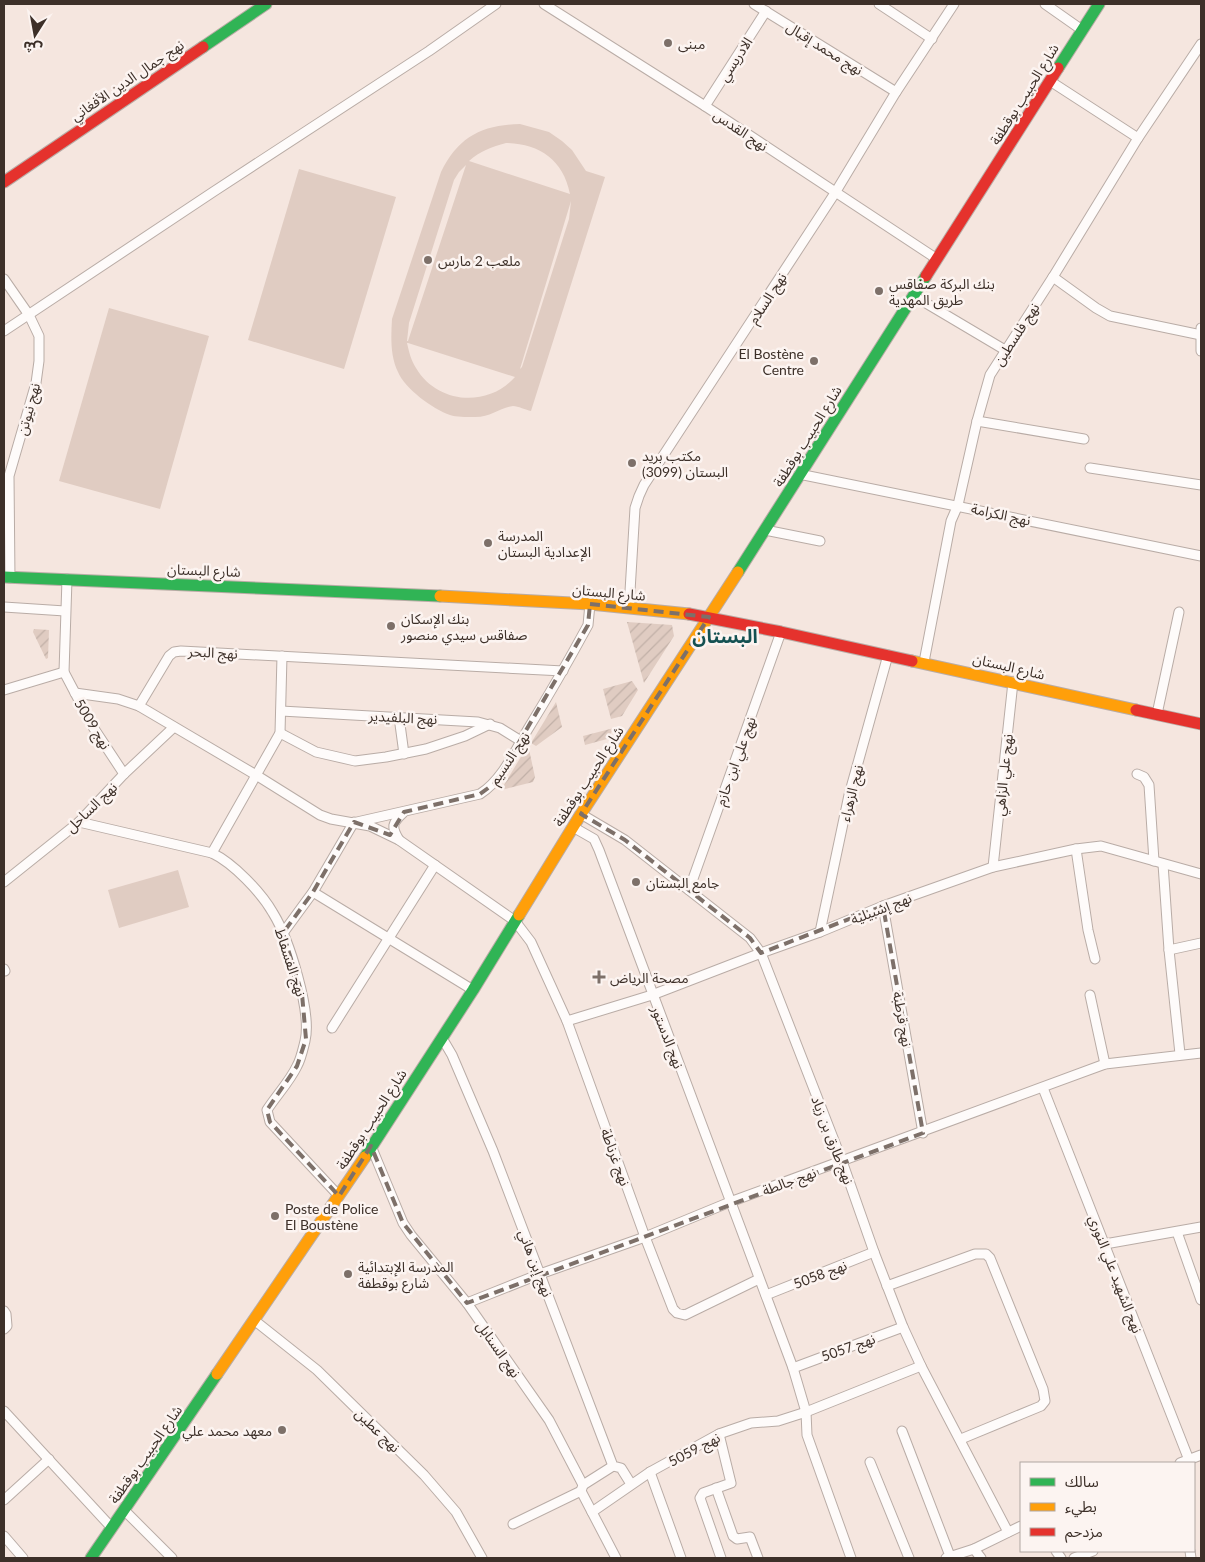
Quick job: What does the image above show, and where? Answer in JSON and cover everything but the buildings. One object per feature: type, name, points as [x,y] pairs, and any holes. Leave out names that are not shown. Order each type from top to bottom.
[{"type":"main road","name":"نهج جمال الدين الأفغاني","points":[[4,182],[266,4]]},
{"type":"main road","name":"شارع الحبيب بوقطفة","points":[[91,1558],[339,1196],[442,1038],[581,814],[710,617],[1099,4]]},
{"type":"main road","name":"شارع البستان","points":[[7,578],[420,594],[590,604],[710,617],[888,654],[1201,724]]},
{"type":"street","points":[[4,331],[430,51],[496,4]]},
{"type":"street","name":"نهج القدس","points":[[544,4],[705,106],[937,259]]},
{"type":"street","name":"نهج محمد إقبال","points":[[754,4],[896,92]]},
{"type":"street","points":[[879,4],[932,39]]},
{"type":"street","name":"نهج السلام","points":[[629,608],[635,508],[638,496],[653,470],[700,402],[835,193],[896,92],[954,4]]},
{"type":"street","points":[[1045,4],[1082,30]]},
{"type":"street","name":"الادريسي","points":[[705,106],[766,11]]},
{"type":"street","name":"نهج فلسطين","points":[[924,662],[951,521],[958,505],[977,421],[990,376],[1053,278],[1138,138],[1201,44]]},
{"type":"street","points":[[1050,82],[1138,138]]},
{"type":"street","points":[[1053,278],[1110,316],[1201,335]]},
{"type":"street","name":"نهج نيوتن","points":[[4,279],[29,315],[40,336],[36,383],[9,476],[7,578]]},
{"type":"street","points":[[914,296],[1005,350]]},
{"type":"street","points":[[1201,328],[1201,351]]},
{"type":"street","points":[[977,421],[1084,438]]},
{"type":"street","points":[[1090,468],[1201,485]]},
{"type":"street","name":"نهج الكرامة","points":[[800,474],[1201,556]]},
{"type":"street","points":[[765,530],[820,541]]},
{"type":"street","points":[[4,690],[64,672],[67,579]]},
{"type":"street","name":"نهج النسيم","points":[[354,822],[480,794],[495,783],[563,671],[588,625],[590,604]]},
{"type":"street","points":[[4,607],[65,611]]},
{"type":"street","points":[[1157,714],[1179,612]]},
{"type":"street","name":"نهج علي ابن حازم","points":[[689,890],[781,632]]},
{"type":"street","name":"نهج البحر","points":[[139,706],[169,656],[174,652],[181,651],[563,671]]},
{"type":"street","name":"نهج الزهراء","points":[[820,932],[849,795],[888,654]]},
{"type":"street","points":[[212,853],[280,733],[282,656]]},
{"type":"street","name":"نهج 5009","points":[[64,672],[93,727],[124,774]]},
{"type":"street","name":"نهج علي الزاهي","points":[[993,867],[1013,682]]},
{"type":"street","points":[[75,693],[118,699],[139,706],[320,815],[331,819],[354,822],[313,892],[283,933]]},
{"type":"street","name":"نهج البلفيدير","points":[[280,711],[478,722],[490,724],[521,741]]},
{"type":"street","points":[[399,717],[404,754]]},
{"type":"street","points":[[280,733],[316,752],[354,760],[404,754],[426,749],[465,736],[490,724]]},
{"type":"street","name":"نهج الساحل","points":[[4,882],[79,822],[124,774],[174,727]]},
{"type":"street","points":[[1137,774],[1144,777],[1150,785],[1180,1054]]},
{"type":"street","points":[[399,840],[394,831],[394,824],[395,820],[404,812]]},
{"type":"street","name":"نهج طارق بن زياد","points":[[581,814],[625,840],[750,938],[761,953],[842,1161],[903,1327],[921,1366],[961,1439],[1008,1532]]},
{"type":"street","name":"نهج الفسفاط","points":[[79,822],[212,853],[224,859],[248,883],[273,913],[283,933],[306,1009],[306,1039],[298,1066],[267,1110],[270,1122],[339,1196]]},
{"type":"street","name":"نهج غرناطة","points":[[354,822],[370,826],[399,840],[515,921],[531,942],[567,1021],[645,1236],[674,1309],[680,1314],[685,1315],[759,1279]]},
{"type":"street","name":"نهج الدستور","points":[[573,827],[594,839],[793,1368],[806,1412],[806,1435],[851,1558]]},
{"type":"street","name":"نهج إشبيلية","points":[[567,1021],[652,994],[820,932],[883,906],[993,867],[1076,849],[1101,846],[1201,874]]},
{"type":"street","points":[[1076,849],[1088,930],[1095,959]]},
{"type":"street","points":[[332,1028],[435,865]]},
{"type":"street","points":[[313,892],[473,990]]},
{"type":"street","name":"نهج قرطبة","points":[[883,906],[923,1133]]},
{"type":"street","points":[[1169,950],[1201,943]]},
{"type":"street","points":[[1090,995],[1106,1064]]},
{"type":"street","name":"نهج إبن هاني","points":[[442,1038],[452,1055],[493,1151],[613,1466],[621,1468],[631,1484]]},
{"type":"street","name":"نهج جالطة","points":[[468,1303],[730,1202],[923,1133],[1106,1064],[1201,1053]]},
{"type":"street","name":"نهج الشهيد علي النوري","points":[[1043,1088],[1189,1460]]},
{"type":"street","name":"نهج السنابل","points":[[371,1146],[403,1223],[468,1303],[548,1420],[616,1558]]},
{"type":"street","points":[[1105,1244],[1201,1227]]},
{"type":"street","points":[[1177,1232],[1201,1300]]},
{"type":"street","name":"نهج 5058","points":[[766,1295],[874,1252]]},
{"type":"street","points":[[887,1286],[974,1254],[986,1254],[990,1258],[1043,1389],[1045,1401],[1041,1406],[961,1439]]},
{"type":"street","points":[[4,1311],[7,1326],[4,1329]]},
{"type":"street","name":"نهج عطين","points":[[254,1320],[317,1370],[424,1475],[456,1512],[482,1558]]},
{"type":"street","name":"نهج 5057","points":[[793,1368],[903,1327]]},
{"type":"street","name":"نهج 5059","points":[[592,1512],[650,1472],[719,1434],[751,1423],[778,1421],[806,1412],[921,1366]]},
{"type":"street","points":[[5,1416],[112,1528]]},
{"type":"street","points":[[902,1431],[948,1557],[974,1549],[1020,1526]]},
{"type":"street","points":[[719,1434],[731,1483],[703,1493],[700,1498],[721,1558]]},
{"type":"street","points":[[1183,1462],[1201,1455]]},
{"type":"street","points":[[4,1500],[49,1460]]},
{"type":"street","points":[[870,1462],[909,1558]]},
{"type":"street","points":[[514,1524],[582,1488],[613,1466]]},
{"type":"street","points":[[650,1472],[681,1558]]},
{"type":"street","points":[[716,1488],[733,1536],[737,1539],[750,1537],[758,1558]]},
{"type":"street","points":[[124,1510],[172,1558]]},
{"type":"street","points":[[4,1536],[23,1558]]},
{"type":"street","points":[[974,1549],[981,1558]]},
{"type":"street","points":[[1074,1558],[1090,1552]]},
{"type":"highlighted area","points":[[590,604],[709,617],[581,814],[625,840],[750,938],[761,953],[883,906],[923,1133],[467,1303],[403,1223],[371,1146],[339,1196],[270,1122],[267,1110],[297,1066],[306,1039],[302,994],[283,933],[313,892],[354,822],[390,835],[404,812],[480,794],[495,783],[588,625]]},
{"type":"shaded area","points":[[520,124],[549,132],[572,150],[586,171],[605,177],[531,411],[513,406],[479,417],[455,416],[443,412],[428,403],[413,391],[402,378],[395,366],[392,353],[392,319],[441,172],[448,160],[463,142],[473,135],[483,130]],"holes":[[[506,143],[529,146],[539,150],[548,156],[562,171],[570,194],[469,161],[491,148]],[[466,165],[407,341],[409,323],[454,180]],[[571,201],[569,219],[520,369]],[[407,343],[515,377],[504,387],[491,394],[463,398],[449,395],[425,380],[410,356]]]},
{"type":"shaded area","points":[[299,169],[396,197],[344,369],[248,340]]},
{"type":"shaded area","points":[[109,308],[209,336],[160,509],[59,481]]},
{"type":"shaded area","points":[[627,622],[672,625],[674,636],[644,683]]},
{"type":"shaded area","points":[[34,629],[49,630],[48,658],[46,659],[33,632]]},
{"type":"shaded area","points":[[632,681],[638,690],[622,716],[611,719],[603,689]]},
{"type":"shaded area","points":[[556,702],[562,727],[536,746],[531,743]]},
{"type":"shaded area","points":[[614,728],[607,739],[585,745],[583,736]]},
{"type":"shaded area","points":[[528,745],[535,777],[533,782],[501,790]]},
{"type":"shaded area","points":[[178,870],[189,907],[119,928],[108,890]]},
{"type":"traffic: fast","points":[[203,47],[266,4]]},
{"type":"traffic: fast","points":[[1058,68],[1099,4]]},
{"type":"traffic: fast","points":[[738,572],[926,276]]},
{"type":"traffic: fast","points":[[4,577],[440,596]]},
{"type":"traffic: fast","points":[[365,1157],[519,915]]},
{"type":"traffic: fast","points":[[91,1558],[217,1374]]},
{"type":"traffic: slow","points":[[519,915],[581,814],[738,572]]},
{"type":"traffic: slow","points":[[440,596],[590,604],[689,614]]},
{"type":"traffic: slow","points":[[912,661],[1136,710]]},
{"type":"traffic: slow","points":[[217,1374],[365,1157]]},
{"type":"traffic: jam","points":[[4,182],[203,47]]},
{"type":"traffic: jam","points":[[926,276],[1058,68]]},
{"type":"traffic: jam","points":[[689,614],[912,661]]},
{"type":"traffic: jam","points":[[1136,710],[1201,724]]},
{"type":"place","name":"مبنى","points":[[668,43]]},
{"type":"place","name":"ملعب 2 مارس","points":[[428,260]]},
{"type":"place","name":"بنك البركة صفاقس طريق المهدية","points":[[879,291]]},
{"type":"place","name":"El Bostène Centre","points":[[814,361]]},
{"type":"place","name":"مكتب بريد البستان (3099)","points":[[632,463]]},
{"type":"place","name":"المدرسة الإعدادية البستان","points":[[488,543]]},
{"type":"place","name":"بنك الإسكان صفاقس سيدي منصور","points":[[391,626]]},
{"type":"place","name":"جامع البستان","points":[[636,882]]},
{"type":"place","name":"مصحة الرياض","points":[[599,977]]},
{"type":"place","name":"Poste de Police El Boustène","points":[[275,1216]]},
{"type":"place","name":"المدرسة الإبتدائية شارع بوقطفة","points":[[348,1274]]},
{"type":"place","name":"معهد محمد علي","points":[[282,1430]]},
{"type":"district","name":"البستان","points":[[725,635]]}]
